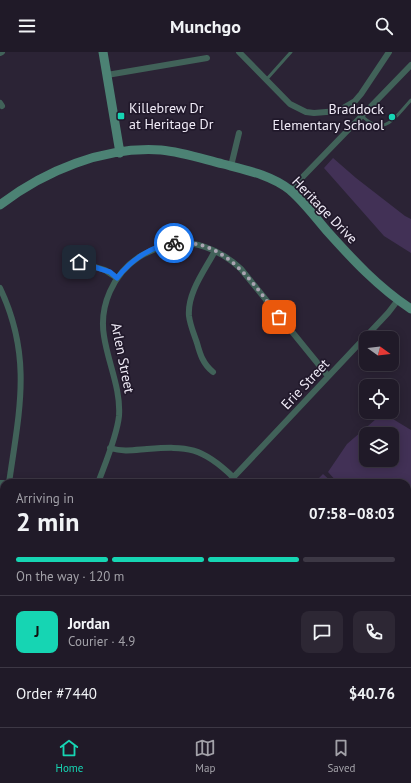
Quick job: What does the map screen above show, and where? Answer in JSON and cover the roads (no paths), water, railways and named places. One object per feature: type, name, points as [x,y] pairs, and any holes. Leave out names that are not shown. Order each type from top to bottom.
[{"type":"street","points":[[103,52],[120,153]]},
{"type":"street","points":[[239,52],[285,100],[297,108],[306,112],[314,113],[338,111],[355,101],[389,52]]},
{"type":"street","points":[[107,75],[207,58]]},
{"type":"street","points":[[290,190],[411,65]]},
{"type":"street","points":[[232,166],[239,133]]},
{"type":"street","name":"Heritage Drive","points":[[0,205],[29,185],[64,168],[100,156],[160,150],[232,166],[270,178],[290,190],[375,282],[411,309]]},
{"type":"street","name":"Arlen Street","points":[[99,479],[118,423],[120,408],[104,337],[103,322],[106,304],[117,278],[138,258],[148,252],[167,245],[180,243],[215,250],[224,256],[241,269],[328,376]]},
{"type":"street","points":[[213,372],[202,359],[191,326],[189,308],[193,292],[215,250]]},
{"type":"street","points":[[79,262],[110,272],[117,278]]},
{"type":"street","points":[[0,288],[14,322],[18,339],[22,374],[20,404],[10,479]]},
{"type":"street","name":"Erie Street","points":[[233,477],[388,313],[398,300]]},
{"type":"street","points":[[110,448],[127,451],[173,447],[190,449],[204,454],[214,460],[233,477]]},
{"type":"lane","points":[[266,80],[291,52]]},
{"type":"lane","points":[[362,116],[372,124],[384,126],[390,123],[411,100]]},
{"type":"place","name":"Killebrew Dr at Heritage Dr","points":[[121,116]]},
{"type":"place","name":"Braddock Elementary School","points":[[392,117]]}]
